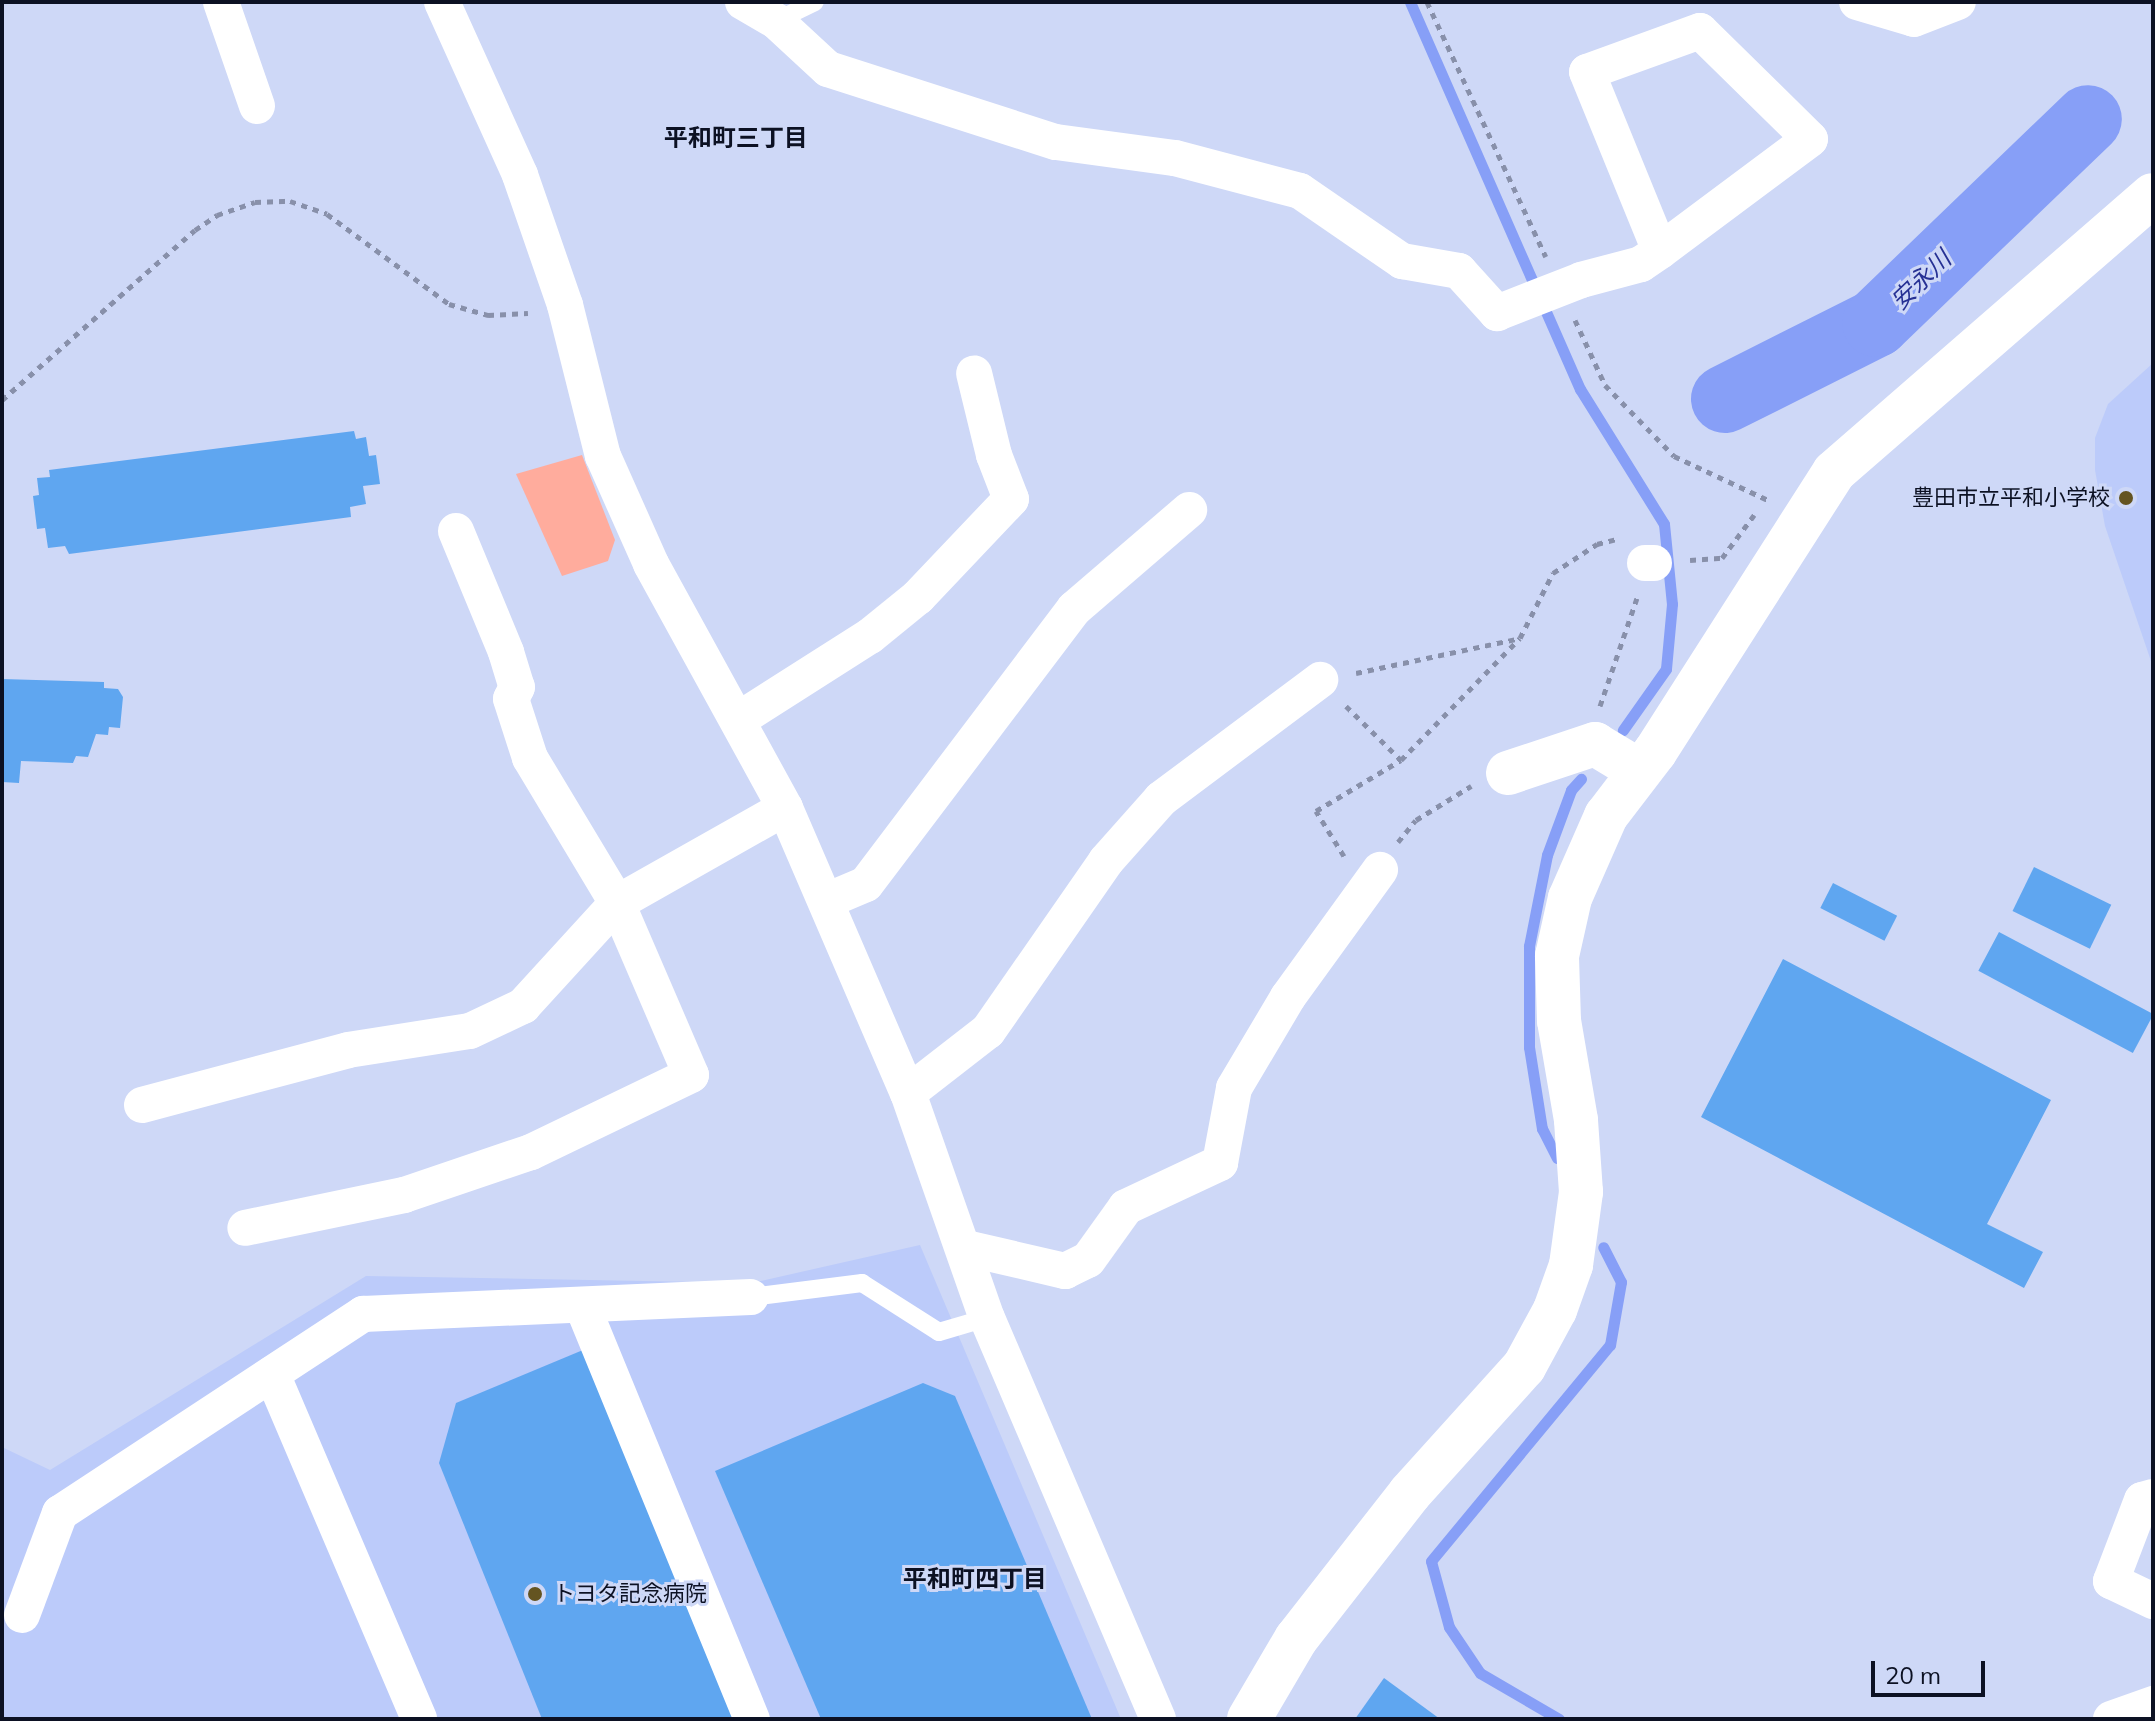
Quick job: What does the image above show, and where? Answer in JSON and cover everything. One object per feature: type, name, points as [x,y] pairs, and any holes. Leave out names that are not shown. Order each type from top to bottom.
[{"type":"street","points":[[221,2],[257,106]]},
{"type":"street","points":[[442,2],[520,175],[565,305],[603,456],[651,564],[785,808],[826,901],[908,1093],[966,1248],[987,1318],[1158,1719]]},
{"type":"street","points":[[743,2],[776,21],[828,69],[1056,142],[1175,158],[1300,191],[1402,261],[1459,271],[1497,313],[1641,264],[1660,251],[1810,139],[1700,31],[1587,72],[1660,251]]},
{"type":"street","points":[[1857,2],[1914,19],[1958,2]]},
{"type":"street","points":[[1249,1719],[1296,1639],[1410,1493],[1524,1367],[1555,1310],[1571,1265],[1581,1192],[1576,1120],[1558,1010],[1557,956],[1570,898],[1606,816],[1640,771],[1782,509],[1834,472],[2153,195]]},
{"type":"street","points":[[738,720],[870,636],[918,597],[1011,499],[994,455],[974,373]]},
{"type":"street","points":[[826,901],[866,884],[1074,609],[1189,510]]},
{"type":"street","points":[[245,1228],[404,1195],[531,1152],[691,1075],[617,903],[530,758],[511,699],[517,687],[506,652],[456,531]]},
{"type":"street","points":[[908,1093],[988,1031],[1106,861],[1161,799],[1320,680]]},
{"type":"street","points":[[1508,773],[1595,744],[1640,771]]},
{"type":"street","points":[[142,1105],[348,1050],[470,1031],[523,1006],[617,903],[785,808]]},
{"type":"street","points":[[966,1248],[1065,1271],[1088,1260],[1126,1207],[1220,1163],[1234,1088],[1288,997],[1373,881]]},
{"type":"street","points":[[22,1615],[60,1513],[363,1314],[751,1297]]},
{"type":"street","points":[[582,1305],[752,1719]]},
{"type":"street","points":[[272,1374],[419,1719]]},
{"type":"street","points":[[2153,1497],[2142,1500],[2111,1581],[2153,1601]]},
{"type":"street","points":[[2111,1719],[2153,1704]]},
{"type":"lane","points":[[776,21],[815,2]]},
{"type":"lane","points":[[751,1297],[862,1283],[939,1332],[987,1318]]},
{"type":"path","points":[[1427,2],[1556,291],[1605,385],[1674,456],[1782,509],[1722,558]]},
{"type":"path","points":[[2,400],[195,230],[217,215],[255,202],[290,201],[327,214],[403,275],[449,304],[488,315],[542,313]]},
{"type":"path","points":[[1508,773],[1468,787],[1416,820],[1373,881],[1316,811],[1401,760],[1520,638],[1553,573],[1597,544],[1633,536],[1650,563],[1604,688],[1595,744]]},
{"type":"path","points":[[1320,680],[1520,638]]},
{"type":"path","points":[[1320,680],[1401,760]]},
{"type":"shaded area","name":"豊田市立平和小学校","points":[[2153,363],[2153,667],[2105,526],[2095,470],[2095,438],[2108,404]]},
{"type":"shaded area","points":[[582,455],[615,540],[608,561],[562,576],[516,474]]},
{"type":"shaded area","name":"トヨタ記念病院","points":[[920,1245],[1121,1719],[2,1719],[4,1448],[50,1470],[366,1276],[752,1283]]},
{"type":"building","points":[[354,431],[356,439],[366,437],[369,456],[376,455],[380,484],[363,486],[366,504],[350,507],[351,517],[69,554],[65,546],[48,548],[45,528],[37,529],[33,496],[39,495],[37,478],[50,477],[49,470]]},
{"type":"building","points":[[2,679],[104,682],[104,688],[118,689],[123,697],[120,728],[109,727],[108,735],[96,734],[88,757],[76,756],[73,763],[21,761],[19,783],[2,782]]},
{"type":"building","points":[[2034,867],[2111,905],[2090,949],[2013,911]]},
{"type":"building","points":[[1833,883],[1897,916],[1884,941],[1820,908]]},
{"type":"building","points":[[1999,932],[2153,1014],[2133,1053],[1978,971]]},
{"type":"building","points":[[1783,959],[2051,1100],[1987,1224],[2043,1252],[2024,1288],[1701,1117]]},
{"type":"building","points":[[583,1350],[738,1719],[542,1719],[439,1463],[456,1403]]},
{"type":"building","points":[[923,1383],[955,1396],[1092,1719],[821,1719],[715,1471]]},
{"type":"building","points":[[1384,1678],[1440,1719],[1355,1719]]},
{"type":"waterway","points":[[1410,2],[1580,389],[1664,524],[1672,604],[1666,669],[1623,730]]},
{"type":"waterway","name":"安永川","points":[[1725,399],[1876,323],[2088,119]]},
{"type":"waterway","points":[[1557,1158],[1542,1129],[1529,1047],[1529,946],[1547,855],[1571,790],[1581,779]]},
{"type":"waterway","points":[[1559,1719],[1480,1673],[1449,1627],[1431,1561],[1610,1345],[1621,1282],[1603,1247]]},
{"type":"place","name":"豊田市立平和小学校","points":[[2126,498]]},
{"type":"place","name":"トヨタ記念病院","points":[[535,1594]]},
{"type":"district","name":"平和町三丁目","points":[[736,138]]},
{"type":"district","name":"平和町四丁目","points":[[975,1579]]}]
